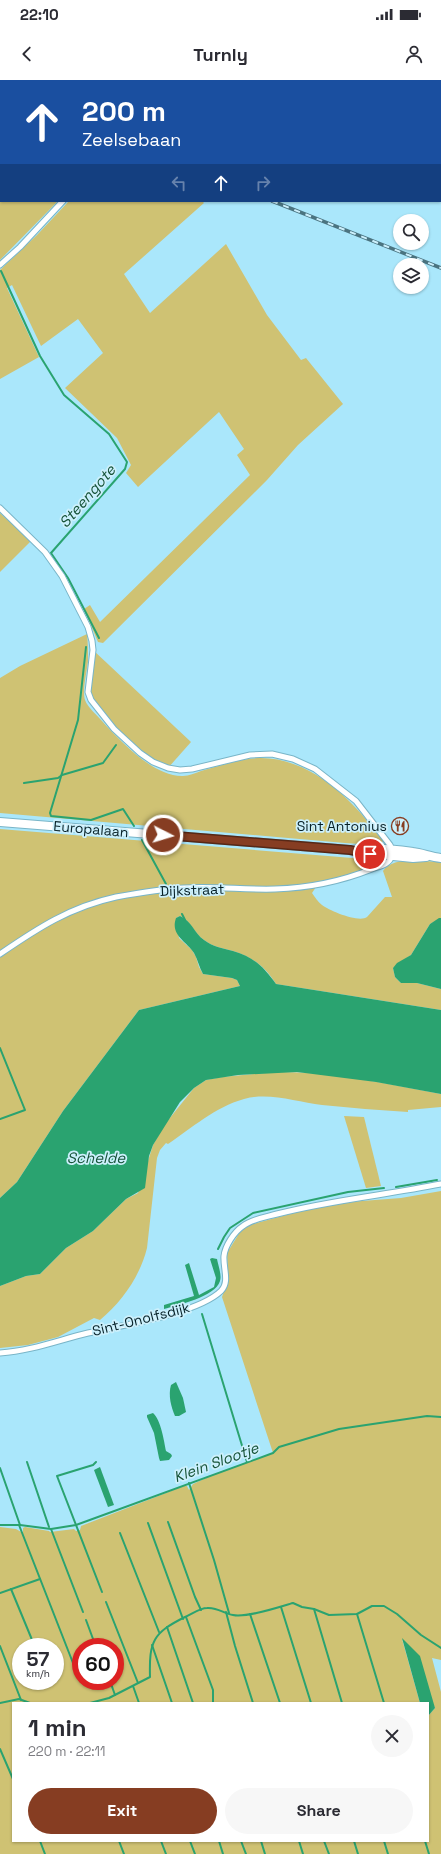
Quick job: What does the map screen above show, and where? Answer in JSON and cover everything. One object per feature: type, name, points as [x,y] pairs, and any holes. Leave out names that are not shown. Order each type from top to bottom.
[{"type":"main road","name":"Europalaan","points":[[0,822],[350,850],[357,852],[392,853],[413,858],[437,857]]},
{"type":"street","points":[[0,265],[20,247],[62,202]]},
{"type":"street","points":[[0,508],[46,552],[62,576],[88,627],[92,641],[93,650],[88,692],[91,700],[114,729],[140,753],[154,762],[168,768],[180,770],[192,769],[250,755],[272,754],[293,759],[315,769],[356,801],[390,845],[392,853]]},
{"type":"street","name":"Dijkstraat","points":[[0,954],[51,920],[70,911],[114,898],[162,889],[275,889],[300,887],[335,881],[365,872],[388,862],[392,853]]},
{"type":"street","name":"Sint-Onolfsdijk","points":[[0,1353],[29,1350],[87,1333],[165,1316],[209,1299],[224,1287],[226,1278],[224,1257],[231,1239],[243,1226],[254,1220],[297,1208],[349,1198],[401,1192],[441,1184]]},
{"type":"shaded area","points":[[0,202],[57,202],[0,260]]},
{"type":"shaded area","points":[[68,202],[203,202],[204,203],[124,274],[150,313],[226,244],[267,315],[301,360],[306,358],[343,404],[298,445],[267,480],[103,643],[98,642],[84,609],[90,605],[100,622],[250,475],[237,455],[244,449],[219,412],[138,487],[126,473],[131,465],[117,438],[65,388],[103,353],[78,319],[41,346],[12,285],[7,288],[39,357],[0,379],[0,270],[37,235]]},
{"type":"shaded area","points":[[0,513],[31,541],[0,572]]},
{"type":"shaded area","points":[[87,634],[88,661],[84,692],[86,703],[118,738],[149,764],[172,775],[183,776],[248,759],[269,758],[289,762],[308,770],[342,794],[371,825],[383,841],[381,844],[345,843],[0,813],[0,678],[20,666]]},
{"type":"shaded area","points":[[93,650],[191,742],[168,768],[153,762],[114,729],[88,692]]},
{"type":"shaded area","points":[[0,829],[377,860],[379,863],[374,868],[318,884],[312,893],[322,905],[344,916],[358,918],[367,917],[385,897],[392,897],[383,871],[388,866],[394,863],[410,860],[441,862],[441,918],[430,924],[411,955],[393,968],[395,977],[401,983],[417,983],[441,989],[441,1010],[276,984],[258,963],[240,953],[218,947],[207,942],[184,918],[180,916],[176,918],[179,938],[192,950],[203,974],[232,978],[237,980],[240,986],[139,1010],[63,1111],[17,1182],[0,1198]]},
{"type":"shaded area","points":[[276,1072],[297,1072],[338,1076],[380,1082],[441,1094],[441,1107],[408,1110],[408,1112],[322,1105],[273,1097],[254,1097],[223,1107],[204,1118],[168,1144],[166,1143],[160,1150],[157,1158],[147,1248],[140,1269],[123,1297],[116,1305],[100,1320],[94,1318],[58,1337],[28,1345],[0,1348],[0,1286],[26,1276],[40,1274],[66,1248],[93,1231],[126,1199],[138,1193],[153,1145],[165,1124],[194,1088],[206,1080]]},
{"type":"shaded area","points":[[344,1116],[364,1117],[381,1186],[366,1188]]},
{"type":"shaded area","points":[[441,1191],[441,1660],[432,1658],[441,1692],[441,1854],[0,1854],[0,1527],[16,1529],[23,1533],[23,1528],[25,1527],[50,1532],[74,1529],[76,1531],[80,1530],[81,1526],[184,1486],[187,1486],[189,1490],[193,1484],[215,1474],[273,1453],[222,1297],[228,1280],[227,1253],[240,1232],[249,1225],[297,1212],[349,1202],[401,1198]]},
{"type":"water","name":"Schelde","points":[[180,916],[184,918],[207,942],[218,947],[240,953],[258,963],[276,984],[441,1010],[441,1094],[376,1082],[297,1072],[238,1075],[206,1080],[194,1088],[180,1102],[153,1145],[149,1156],[145,1188],[126,1199],[93,1231],[66,1248],[40,1274],[26,1276],[0,1286],[0,1198],[17,1182],[63,1111],[139,1010],[240,986],[237,980],[232,978],[203,974],[194,953],[175,929],[176,918]]},
{"type":"water","points":[[441,918],[441,989],[417,983],[401,983],[395,977],[393,968],[397,963],[411,955],[430,924]]},
{"type":"water","points":[[210,1259],[217,1259],[220,1273],[220,1281],[217,1287],[211,1292],[195,1300],[164,1309],[164,1305],[194,1296],[185,1265],[189,1263],[199,1295],[214,1287],[216,1278]]},
{"type":"water","points":[[176,1382],[183,1398],[186,1412],[179,1416],[175,1416],[170,1397],[171,1385]]},
{"type":"water","points":[[153,1413],[160,1425],[166,1451],[172,1456],[169,1460],[160,1461],[154,1433],[147,1417],[147,1415]]},
{"type":"water","points":[[100,1467],[114,1505],[108,1507],[94,1470]]},
{"type":"water","points":[[402,1638],[420,1656],[435,1708],[429,1715],[429,1702],[420,1702]]},
{"type":"waterway","name":"Steengote","points":[[1,271],[40,356],[64,395],[109,434],[127,462],[125,469],[51,553],[68,578],[99,638]]},
{"type":"waterway","name":"Steengote","points":[[86,647],[78,720],[50,813],[51,816],[91,820],[123,809],[134,826]]},
{"type":"waterway","points":[[24,783],[58,778],[62,775],[103,763],[116,745]]},
{"type":"waterway","name":"Steengote","points":[[142,840],[166,884]]},
{"type":"waterway","name":"Steengote","points":[[182,914],[185,920]]},
{"type":"waterway","points":[[0,1048],[25,1110],[0,1119]]},
{"type":"waterway","points":[[396,1187],[437,1180]]},
{"type":"waterway","points":[[218,1249],[230,1228],[253,1213],[348,1192],[384,1188]]},
{"type":"waterway","points":[[202,1314],[247,1462]]},
{"type":"waterway","name":"Klein Slootje","points":[[0,1525],[20,1525],[51,1529],[76,1525],[273,1453],[279,1447],[339,1429],[427,1416],[441,1417]]},
{"type":"waterway","points":[[27,1462],[49,1527]]},
{"type":"waterway","points":[[96,1462],[93,1465],[57,1476],[102,1592]]},
{"type":"waterway","points":[[0,1468],[20,1525]]},
{"type":"waterway","points":[[189,1483],[214,1560],[229,1613]]},
{"type":"waterway","points":[[168,1522],[201,1610]]},
{"type":"waterway","points":[[148,1523],[183,1619]]},
{"type":"waterway","points":[[19,1525],[72,1660]]},
{"type":"waterway","points":[[51,1529],[83,1612]]},
{"type":"waterway","points":[[120,1533],[159,1632]]},
{"type":"waterway","points":[[0,1593],[40,1579]]},
{"type":"waterway","points":[[11,1589],[31,1638]]},
{"type":"waterway","points":[[106,1602],[138,1683]]},
{"type":"waterway","points":[[94,1702],[109,1698],[150,1677],[152,1646],[155,1640],[166,1628],[204,1608],[211,1608],[239,1616],[263,1612],[293,1603],[329,1615],[357,1614],[372,1606],[384,1606],[397,1614],[421,1635],[441,1648]]},
{"type":"waterway","points":[[281,1607],[311,1702]]},
{"type":"waterway","points":[[314,1609],[342,1702]]},
{"type":"waterway","points":[[226,1612],[253,1702]]},
{"type":"waterway","points":[[250,1614],[280,1702]]},
{"type":"waterway","points":[[357,1614],[384,1702]]},
{"type":"waterway","points":[[186,1617],[213,1690],[213,1702]]},
{"type":"waterway","points":[[86,1620],[93,1638]]},
{"type":"waterway","points":[[167,1627],[193,1702]]},
{"type":"waterway","points":[[152,1645],[172,1702]]},
{"type":"waterway","points":[[0,1646],[21,1700]]},
{"type":"waterway","points":[[133,1686],[139,1702]]},
{"type":"waterway","points":[[113,1690],[115,1695]]},
{"type":"waterway","points":[[0,1703],[19,1699],[27,1702]]},
{"type":"waterway","points":[[0,1749],[12,1777]]},
{"type":"waterway","points":[[40,1842],[45,1854]]},
{"type":"waterway","points":[[119,1842],[124,1854]]},
{"type":"waterway","points":[[161,1842],[166,1854]]},
{"type":"waterway","points":[[190,1842],[195,1854]]},
{"type":"waterway","points":[[219,1842],[223,1854]]},
{"type":"waterway","points":[[241,1842],[246,1854]]},
{"type":"waterway","points":[[261,1842],[265,1854]]},
{"type":"waterway","points":[[299,1842],[303,1854]]},
{"type":"waterway","points":[[324,1842],[329,1854]]},
{"type":"waterway","points":[[354,1842],[358,1854]]},
{"type":"waterway","points":[[384,1842],[388,1854]]},
{"type":"waterway","points":[[425,1842],[429,1854]]},
{"type":"railway","points":[[275,202],[441,268]]},
{"type":"place","name":"Sint Antonius","points":[[400,826]]},
{"type":"route","points":[[163,835],[350,850],[370,854]]}]
